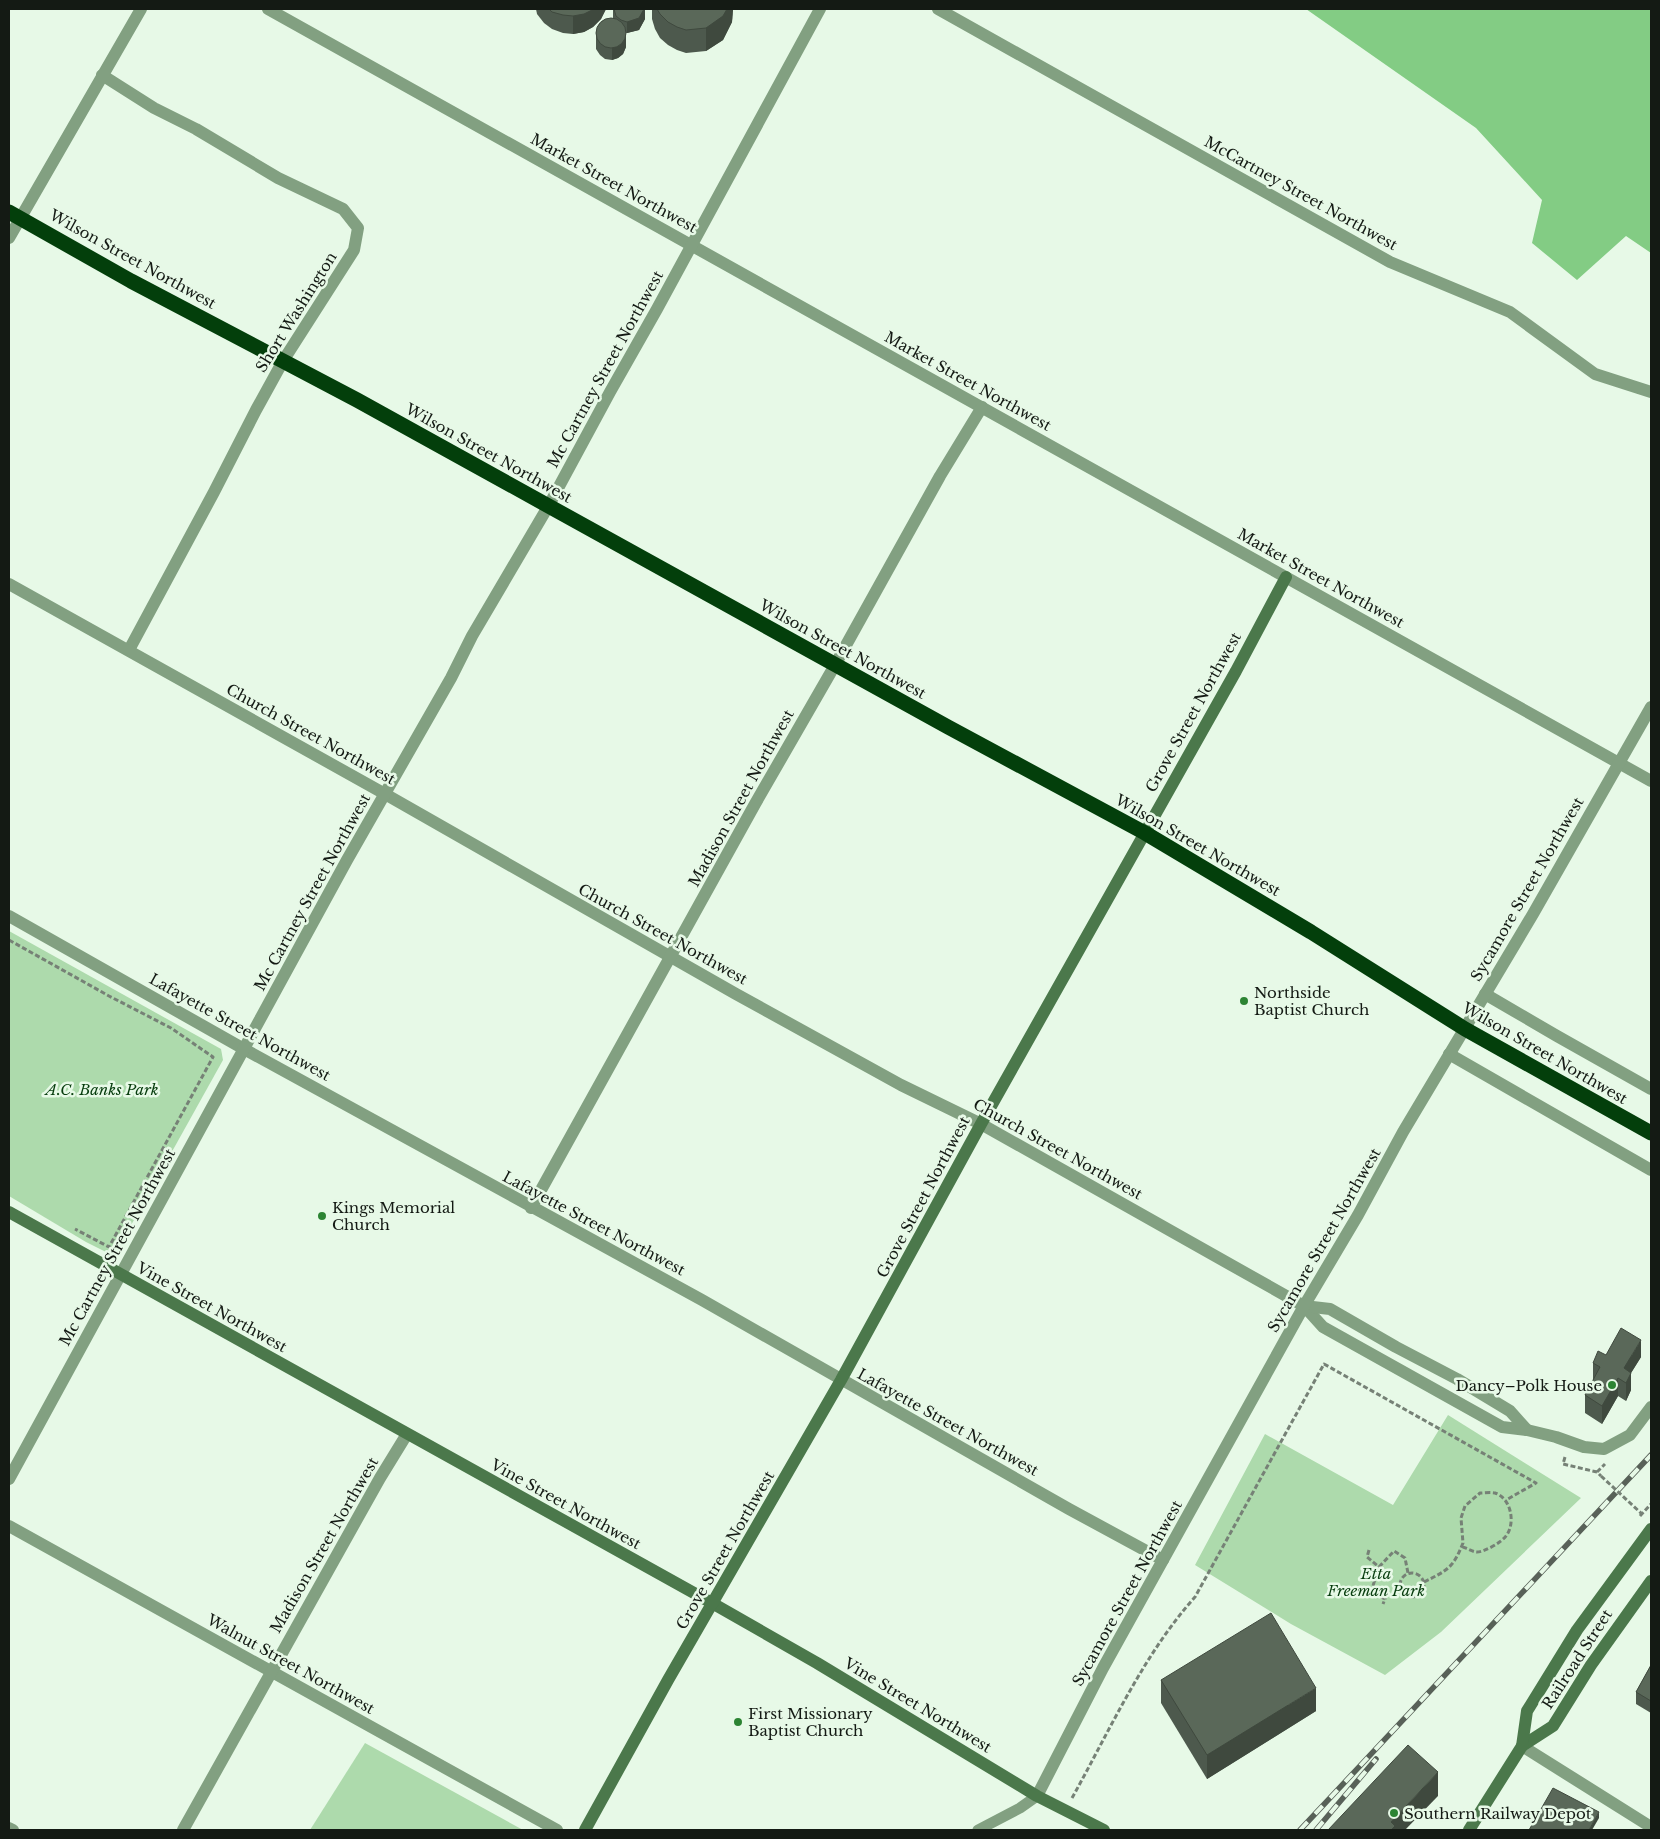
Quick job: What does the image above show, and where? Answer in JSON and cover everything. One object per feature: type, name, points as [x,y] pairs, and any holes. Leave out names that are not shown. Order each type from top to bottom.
[{"type":"highway","name":"Wilson Street Northwest","points":[[15,214],[131,281],[283,361],[500,480],[550,505],[835,665],[1145,833],[1311,932],[1465,1028],[1651,1133]]},
{"type":"street","points":[[9,238],[15,214],[141,9]]},
{"type":"street","name":"Market Street Northwest","points":[[268,9],[1651,781]]},
{"type":"street","name":"Mc Cartney Street Northwest","points":[[9,1479],[244,1049],[451,678],[472,636],[550,505],[820,9]]},
{"type":"street","name":"McCartney Street Northwest","points":[[938,9],[1390,262],[1510,312],[1595,374],[1651,392]]},
{"type":"street","name":"Short Washington","points":[[102,75],[154,108],[196,129],[278,178],[343,209],[358,228],[354,250],[283,361],[129,650]]},
{"type":"street","name":"Madison Street Northwest","points":[[531,1208],[670,956],[940,476],[982,407]]},
{"type":"street","name":"Grove Street Northwest","points":[[585,1830],[712,1603],[841,1380],[981,1124],[1236,671],[1286,577]]},
{"type":"street","name":"Church Street Northwest","points":[[9,584],[385,794],[736,994],[901,1085],[981,1124],[1304,1306],[1323,1327],[1502,1427],[1527,1430]]},
{"type":"street","name":"Sycamore Street Northwest","points":[[1038,1796],[1103,1668],[1304,1306],[1651,706]]},
{"type":"street","name":"Lafayette Street Northwest","points":[[9,916],[244,1049],[531,1208],[702,1300],[1163,1560]]},
{"type":"street","points":[[1485,994],[1651,1089]]},
{"type":"street","points":[[1449,1054],[1651,1170]]},
{"type":"street","name":"Vine Street Northwest","points":[[9,1212],[712,1603],[825,1668],[1038,1796],[1104,1830]]},
{"type":"street","name":"Church Street Northwest","points":[[1304,1306],[1330,1309],[1457,1379],[1510,1411],[1527,1430]]},
{"type":"street","points":[[1527,1430],[1556,1437],[1584,1447],[1604,1449],[1630,1435],[1651,1407]]},
{"type":"street","name":"Madison Street Northwest","points":[[183,1830],[406,1434]]},
{"type":"street","name":"Walnut Street Northwest","points":[[9,1526],[557,1830]]},
{"type":"street","points":[[1469,1830],[1522,1746],[1527,1711],[1578,1630],[1651,1529]]},
{"type":"street","name":"Railroad Street","points":[[1522,1746],[1553,1726],[1591,1665],[1651,1581]]},
{"type":"street","points":[[1522,1746],[1651,1827]]},
{"type":"street","points":[[9,1828],[13,1830]]},
{"type":"lane","points":[[978,1830],[999,1820],[1038,1796]]},
{"type":"path","points":[[9,940],[171,1028],[213,1057],[109,1247],[67,1224]]},
{"type":"path","points":[[1066,1810],[1155,1651],[1179,1615],[1195,1597],[1324,1364],[1536,1483],[1506,1500]]},
{"type":"path","points":[[1597,1472],[1607,1462]]},
{"type":"path","points":[[1601,1476],[1641,1515],[1651,1504]]},
{"type":"path","points":[[1424,1582],[1444,1572],[1456,1560],[1461,1546],[1463,1543],[1461,1518],[1465,1506],[1480,1493],[1495,1493],[1506,1500],[1510,1510],[1511,1523],[1506,1536],[1483,1552],[1475,1552],[1461,1546]]},
{"type":"path","points":[[1369,1550],[1367,1558],[1379,1567]]},
{"type":"path","points":[[1383,1604],[1385,1599],[1371,1592],[1379,1567],[1394,1551],[1405,1558],[1408,1574]]},
{"type":"path","points":[[1408,1574],[1418,1574],[1424,1582],[1424,1588],[1419,1595],[1411,1597],[1401,1591],[1400,1583],[1403,1576],[1408,1574]]},
{"type":"green space","name":"A.C. Banks Park","points":[[9,931],[221,1049],[223,1060],[120,1245],[106,1252],[9,1196]]},
{"type":"green space","name":"Etta Freeman Park","points":[[1448,1415],[1581,1498],[1441,1632],[1385,1675],[1291,1624],[1195,1565],[1265,1434],[1393,1505]]},
{"type":"green space","points":[[365,1743],[523,1830],[310,1830]]},
{"type":"shaded area","points":[[1306,9],[1651,9],[1651,253],[1626,236],[1577,280],[1532,243],[1542,200],[1476,128]]},
{"type":"building","points":[[549,9],[594,9],[584,14],[573,16],[552,12]]},
{"type":"building","points":[[614,9],[644,9],[639,18],[627,22],[616,16]]},
{"type":"building","points":[[657,9],[727,9],[723,16],[706,28],[686,30],[668,22]]},
{"type":"building","points":[[611,18],[622,22],[626,33],[622,44],[611,48],[600,44],[596,33],[600,22]]},
{"type":"building","points":[[1621,1328],[1641,1340],[1624,1368],[1631,1373],[1626,1383],[1618,1378],[1602,1406],[1585,1395],[1600,1367],[1593,1363],[1598,1351],[1606,1355]]},
{"type":"building","points":[[1271,1613],[1316,1688],[1207,1755],[1161,1680]]},
{"type":"building","points":[[1651,1665],[1651,1701],[1636,1692]]},
{"type":"building","points":[[1408,1745],[1438,1772],[1391,1822],[1395,1826],[1391,1830],[1328,1830]]},
{"type":"building","points":[[1553,1788],[1599,1812],[1589,1830],[1529,1830]]},
{"type":"railway","points":[[1300,1830],[1651,1455]]},
{"type":"railway","points":[[1316,1830],[1376,1759]]},
{"type":"place","name":"Northside Baptist Church","points":[[1244,1001]]},
{"type":"place","name":"Kings Memorial Church","points":[[322,1216]]},
{"type":"place","name":"Dancy–Polk House","points":[[1612,1385]]},
{"type":"place","name":"First Missionary Baptist Church","points":[[738,1722]]},
{"type":"place","name":"Southern Railway Depot","points":[[1394,1813]]}]
